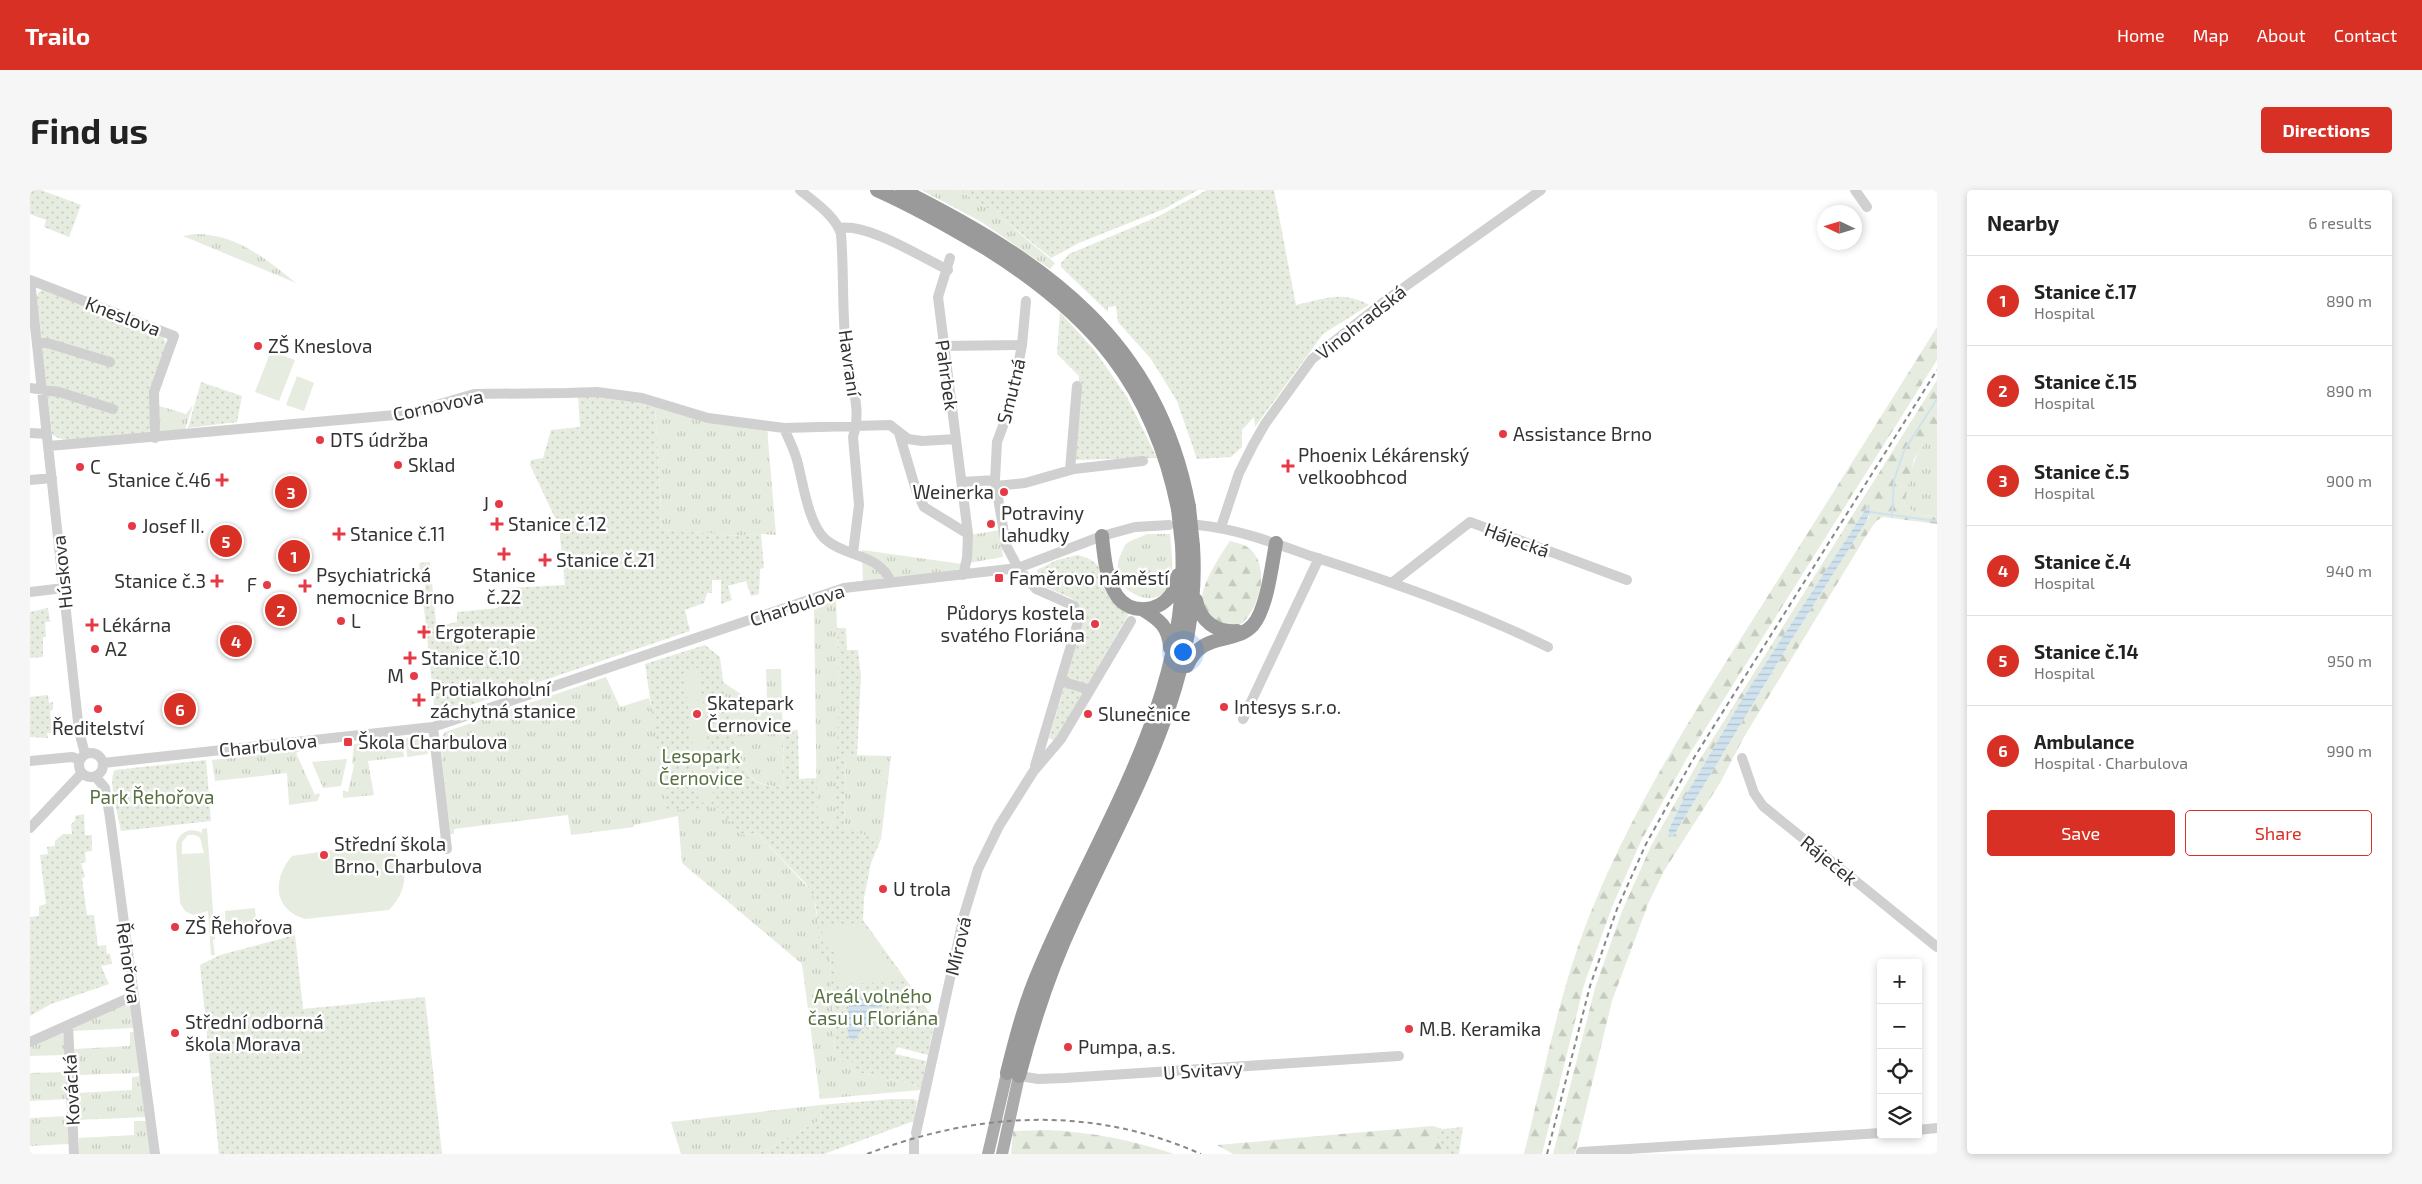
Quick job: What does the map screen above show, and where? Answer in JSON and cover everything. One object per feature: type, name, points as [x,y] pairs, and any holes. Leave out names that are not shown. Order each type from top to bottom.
[{"type":"highway","points":[[877,190],[952,228],[1022,271],[1058,300],[1097,336],[1128,378],[1151,420],[1183,508]]},
{"type":"highway","points":[[902,190],[956,217],[1028,262],[1067,292],[1106,330],[1138,372],[1161,416],[1178,461],[1187,545],[1199,611],[1208,623],[1224,631],[1243,631]]},
{"type":"highway","points":[[1102,536],[1106,564],[1114,592],[1124,604],[1142,609],[1160,621],[1168,630],[1171,668]]},
{"type":"highway","points":[[1013,1074],[1058,956],[1145,770],[1176,689],[1196,650],[1253,625],[1260,611],[1276,543]]},
{"type":"highway","points":[[1142,609],[1159,605],[1172,594],[1187,545]]},
{"type":"highway","points":[[1013,1074],[1023,1012],[1039,969],[1135,764],[1154,719],[1171,668],[1181,606],[1187,545]]},
{"type":"highway","points":[[1176,689],[1188,640],[1194,590]]},
{"type":"main road","points":[[988,1154],[1013,1074]]},
{"type":"main road","points":[[1002,1154],[1013,1074]]},
{"type":"street","points":[[800,190],[839,228],[850,226],[900,244],[948,270]]},
{"type":"street","name":"Vinohradská","points":[[1221,527],[1239,473],[1256,439],[1312,359],[1526,194],[1541,190]]},
{"type":"street","points":[[1855,190],[1867,207]]},
{"type":"street","name":"Havraní","points":[[839,228],[843,267],[846,351],[849,372],[856,392],[856,428],[853,437],[859,505],[853,553]]},
{"type":"street","name":"Pahrbek","points":[[950,258],[948,270],[938,297],[968,534],[967,558],[963,574]]},
{"type":"street","name":"Kneslova","points":[[30,280],[174,336],[154,392],[155,438]]},
{"type":"street","name":"Húskova","points":[[30,280],[82,757]]},
{"type":"street","name":"Smutná","points":[[1018,568],[1006,545],[995,483],[997,442],[1010,407],[1022,346],[1026,301]]},
{"type":"street","points":[[37,343],[46,343],[110,362]]},
{"type":"street","points":[[943,346],[1022,346]]},
{"type":"street","points":[[1070,470],[1077,386]]},
{"type":"street","points":[[30,388],[59,392],[113,409]]},
{"type":"street","name":"Cornovova","points":[[48,446],[155,438],[406,414],[474,394],[597,392],[642,398],[708,418],[784,428],[856,428],[890,425],[899,433]]},
{"type":"street","points":[[784,428],[796,457],[810,510],[825,539],[875,562],[884,570],[891,582]]},
{"type":"street","points":[[30,432],[46,434]]},
{"type":"street","points":[[899,433],[908,439],[922,441],[956,439]]},
{"type":"street","points":[[899,433],[916,490],[924,507],[968,534]]},
{"type":"street","points":[[962,482],[1025,483],[1070,470],[1110,463],[1143,461]]},
{"type":"street","points":[[30,480],[52,478]]},
{"type":"street","name":"Hájecká","points":[[1393,582],[1470,522],[1627,580]]},
{"type":"street","name":"Charbulova","points":[[103,763],[433,727],[844,588],[1018,568],[1102,536],[1135,527],[1169,525]]},
{"type":"street","points":[[1198,525],[1221,527],[1276,543],[1393,582],[1487,619],[1548,647]]},
{"type":"street","points":[[1243,719],[1320,558]]},
{"type":"street","points":[[1018,568],[1036,590],[1074,606],[1078,622],[1062,681],[1033,772]]},
{"type":"street","points":[[30,592],[64,588]]},
{"type":"street","points":[[1033,772],[1061,739],[1131,621]]},
{"type":"street","points":[[1062,681],[1090,690]]},
{"type":"street","points":[[433,727],[447,849]]},
{"type":"street","points":[[30,761],[82,757],[96,754],[103,763],[100,772],[95,776],[82,774]]},
{"type":"street","points":[[82,757],[79,767],[82,774]]},
{"type":"street","name":"Ráječek","points":[[1742,758],[1754,792],[1763,806],[1937,947]]},
{"type":"street","name":"Mírová","points":[[914,1154],[915,1137],[962,925],[978,869],[999,826],[1033,772]]},
{"type":"street","points":[[30,828],[82,774]]},
{"type":"street","name":"Řehořova","points":[[95,776],[105,788],[110,818],[155,1154]]},
{"type":"street","points":[[30,1042],[134,996]]},
{"type":"street","name":"Kovácká","points":[[68,1025],[74,1154]]},
{"type":"street","name":"U Svitavy","points":[[1013,1074],[1038,1079],[1065,1078],[1399,1056]]},
{"type":"street","points":[[1922,1130],[1937,1128]]},
{"type":"street","points":[[1581,1152],[1877,1132]]},
{"type":"green space","points":[[30,190],[41,190],[81,205],[69,237],[44,227],[46,220],[30,214]]},
{"type":"green space","points":[[921,190],[959,190],[987,208],[997,208],[998,215],[1055,263],[1050,269],[980,221]]},
{"type":"green space","points":[[959,190],[1198,190],[1164,209],[1079,243],[1051,258],[998,215],[997,208],[987,208]]},
{"type":"green space","points":[[1207,190],[1274,190],[1296,305],[1324,298],[1341,297],[1359,300],[1369,305],[1323,334],[1255,427],[1254,417],[1242,430],[1242,447],[1231,457],[1197,459],[1177,401],[1151,359],[1118,322],[1116,306],[1108,307],[1108,312],[1061,267],[1061,263],[1069,254],[1157,217]]},
{"type":"green space","points":[[195,234],[224,238],[237,243],[273,265],[296,283],[183,236]]},
{"type":"green space","points":[[42,290],[163,336],[166,344],[149,433],[83,440],[69,440],[52,434],[37,298],[38,293]]},
{"type":"green space","points":[[1060,312],[1095,351],[1127,397],[1157,458],[1073,460],[1079,376],[1057,354]]},
{"type":"green space","points":[[1937,327],[1937,360],[1687,758],[1641,841],[1612,907],[1584,985],[1542,1154],[1524,1154],[1563,995],[1583,932],[1611,865],[1666,760]]},
{"type":"green space","points":[[271,351],[295,360],[279,401],[255,392]]},
{"type":"green space","points":[[297,376],[314,383],[304,411],[286,405]]},
{"type":"green space","points":[[1937,380],[1937,427],[1914,459],[1904,505],[1917,514],[1937,517],[1937,524],[1883,517],[1876,521],[1866,536],[1744,737],[1720,783],[1664,871],[1648,904],[1612,1001],[1575,1154],[1553,1154],[1595,988],[1622,911],[1651,846],[1697,764]],"holes":[[[1869,504],[1869,517],[1792,639],[1674,835],[1669,837],[1669,829],[1683,800],[1741,701]]]},
{"type":"green space","points":[[201,382],[242,396],[237,422],[188,428]]},
{"type":"green space","points":[[578,395],[598,395],[655,405],[662,530],[721,534],[721,536],[761,534],[764,568],[760,569],[759,594],[751,596],[746,581],[728,586],[732,600],[721,604],[721,580],[712,580],[712,593],[707,593],[704,603],[685,610],[690,631],[438,716],[435,714],[423,598],[426,597],[424,577],[421,577],[419,563],[430,562],[436,623],[439,626],[457,622],[457,612],[498,608],[507,588],[565,585],[559,526],[530,465],[531,460],[543,458],[551,430],[580,427]]},
{"type":"green space","points":[[156,405],[186,414],[193,405],[185,430],[158,433]]},
{"type":"green space","points":[[655,405],[767,428],[776,535],[721,536],[720,534],[662,530]]},
{"type":"green space","points":[[1937,427],[1937,517],[1917,514],[1904,505],[1914,463],[1923,445]]},
{"type":"green space","points":[[1000,530],[1003,557],[969,563],[970,535]]},
{"type":"green space","points":[[1147,534],[1170,534],[1172,569],[1171,580],[1165,591],[1156,597],[1146,598],[1136,595],[1126,588],[1120,579],[1118,567],[1126,544]]},
{"type":"green space","points":[[1230,541],[1244,545],[1251,550],[1257,558],[1261,579],[1260,590],[1251,612],[1237,627],[1214,624],[1203,607],[1202,600],[1203,591],[1210,573]]},
{"type":"green space","points":[[862,550],[962,564],[957,572],[863,583]]},
{"type":"green space","points":[[1078,555],[1096,563],[1100,569],[1108,595],[1113,602],[1129,613],[1055,741],[1049,738],[1084,619],[1077,603],[1071,598],[1044,585],[1037,579],[1037,570],[1057,560]]},
{"type":"green space","points":[[836,600],[840,711],[836,830],[817,815],[814,608]]},
{"type":"green space","points":[[56,606],[48,608],[50,622],[45,622],[46,637],[43,637],[43,657],[30,658],[30,612]]},
{"type":"green space","points":[[837,628],[846,628],[847,650],[858,650],[861,676],[857,755],[846,755],[844,829],[881,839],[871,863],[864,898],[863,920],[935,1020],[928,1055],[897,1047],[895,1054],[926,1061],[922,1086],[852,1071],[854,1062],[842,1062],[835,1051],[830,960],[818,950],[816,907],[811,891],[806,884],[757,833],[742,835],[717,807],[667,811],[645,664],[705,645],[720,657],[731,724],[742,761],[749,774],[757,782],[770,786],[784,787],[783,731],[798,730],[799,779],[817,778],[817,815],[835,829],[839,685]]},
{"type":"green space","name":"Skatepark Černovice","points":[[699,668],[714,802],[699,803],[684,670]]},
{"type":"green space","points":[[766,669],[781,669],[784,787],[767,785],[758,782],[750,776],[738,752],[723,682],[751,701],[767,700]]},
{"type":"green space","points":[[606,677],[620,707],[649,698],[655,722],[717,807],[742,835],[757,833],[813,893],[818,922],[830,960],[835,1051],[855,1062],[852,1071],[922,1086],[920,1090],[820,1099],[802,964],[682,863],[678,816],[634,825],[634,827],[571,835],[568,815],[454,829],[454,834],[450,834],[440,740],[445,732]]},
{"type":"green space","points":[[48,695],[49,703],[53,702],[53,710],[50,711],[51,721],[58,723],[59,732],[47,733],[48,738],[30,737],[30,697]]},
{"type":"green space","points":[[421,735],[430,738],[432,743],[428,754],[407,757],[406,738]]},
{"type":"green space","points":[[402,738],[404,757],[368,761],[374,795],[343,798],[343,790],[348,792],[354,765],[352,763],[354,744]]},
{"type":"green space","points":[[300,751],[296,753],[315,795],[319,793],[320,795],[317,801],[289,805],[287,773],[215,781],[212,760]]},
{"type":"green space","points":[[846,755],[891,756],[881,839],[844,830]]},
{"type":"green space","points":[[347,759],[341,786],[323,788],[312,762]]},
{"type":"green space","name":"Park Řehořova","points":[[206,760],[211,821],[121,831],[112,782],[115,770]]},
{"type":"green space","points":[[84,814],[85,835],[92,835],[92,851],[85,852],[86,862],[81,863],[85,877],[82,878],[87,915],[94,915],[98,946],[106,945],[107,954],[110,954],[112,964],[101,966],[109,984],[51,1004],[30,1016],[30,917],[39,916],[39,906],[46,904],[40,855],[48,854],[47,847],[55,846],[55,841],[63,834],[72,834],[71,824],[75,821],[75,816]]},
{"type":"green space","points":[[207,828],[215,955],[211,955],[208,911],[193,915],[185,911],[180,903],[176,845],[180,836],[186,831],[194,830],[202,833],[202,829]],"holes":[[[188,835],[195,835],[200,838],[204,853],[182,854],[182,842]]]},
{"type":"green space","points":[[381,843],[391,849],[398,857],[404,874],[401,892],[389,910],[305,919],[286,908],[281,900],[279,883],[281,874],[292,856]]},
{"type":"green space","points":[[255,908],[257,929],[226,931],[225,911]]},
{"type":"green space","points":[[863,923],[899,978],[892,982],[837,984],[836,954],[823,944],[822,925]]},
{"type":"green space","points":[[295,935],[303,1009],[425,997],[442,1154],[219,1154],[200,965],[220,955]]},
{"type":"green space","points":[[128,1003],[131,1004],[134,1028],[72,1031],[72,1028]]},
{"type":"green space","points":[[63,1032],[66,1055],[30,1056],[30,1046]]},
{"type":"green space","points":[[130,1032],[136,1032],[140,1073],[76,1075],[74,1049],[130,1046]]},
{"type":"green space","points":[[65,1072],[67,1099],[30,1101],[30,1073]]},
{"type":"green space","points":[[141,1076],[146,1117],[78,1120],[76,1093],[132,1090],[132,1077]]},
{"type":"green space","points":[[914,1099],[917,1101],[914,1121],[824,1154],[751,1154],[764,1151],[822,1119],[820,1105]]},
{"type":"green space","points":[[820,1105],[822,1119],[764,1151],[751,1154],[681,1154],[671,1122]]},
{"type":"green space","points":[[68,1116],[69,1144],[30,1146],[30,1118]]},
{"type":"green space","points":[[134,1121],[147,1121],[152,1154],[79,1154],[79,1138],[134,1135]]},
{"type":"green space","points":[[1433,1126],[1443,1129],[1438,1135],[1438,1142],[1445,1154],[1233,1154],[1217,1145]]},
{"type":"green space","points":[[1463,1127],[1459,1154],[1445,1154],[1438,1142],[1438,1135],[1443,1129]]},
{"type":"green space","points":[[1047,1130],[1111,1138],[1174,1154],[1011,1154],[1013,1131]]},
{"type":"water","points":[[1869,504],[1870,512],[1866,522],[1792,639],[1674,835],[1669,837],[1669,829],[1683,800],[1741,701]]},
{"type":"water","points":[[861,995],[881,1001],[882,1007],[878,1016],[861,1030],[854,1041],[849,1038],[847,1026],[849,1005]]},
{"type":"waterway","points":[[1892,517],[1894,480],[1904,451],[1937,399]]},
{"type":"waterway","points":[[1870,512],[1937,521]]},
{"type":"waterway","points":[[136,807],[140,806],[141,797],[145,796]]},
{"type":"railway","points":[[1547,1154],[1590,986],[1617,909],[1646,844],[1692,761],[1937,370]]},
{"type":"railway","points":[[867,1154],[950,1129],[1034,1120],[1076,1121],[1118,1127],[1159,1138],[1201,1154]]},
{"type":"place","name":"ZŠ Kneslova","points":[[258,346]]},
{"type":"place","name":"Assistance Brno","points":[[1503,434]]},
{"type":"place","name":"DTS údržba","points":[[320,440]]},
{"type":"place","name":"Sklad","points":[[398,465]]},
{"type":"place","name":"Phoenix Lékárenský velkoobhcod","points":[[1288,466]]},
{"type":"place","name":"C","points":[[80,467]]},
{"type":"place","name":"Stanice č.46","points":[[222,480]]},
{"type":"place","name":"Stanice č.5","points":[[291,492]]},
{"type":"place","name":"Weinerka","points":[[1004,492]]},
{"type":"place","name":"J","points":[[499,504]]},
{"type":"place","name":"Stanice č.12","points":[[497,524]]},
{"type":"place","name":"Potraviny lahudky","points":[[991,524]]},
{"type":"place","name":"Josef II.","points":[[132,526]]},
{"type":"place","name":"Stanice č.11","points":[[339,534]]},
{"type":"place","name":"Stanice č.14","points":[[226,541]]},
{"type":"place","name":"Stanice č.22","points":[[504,554]]},
{"type":"place","name":"Stanice č.17","points":[[294,556]]},
{"type":"place","name":"Stanice č.21","points":[[545,560]]},
{"type":"place","name":"Faměrovo náměstí","points":[[999,578]]},
{"type":"place","name":"Stanice č.3","points":[[217,581]]},
{"type":"place","name":"F","points":[[267,585]]},
{"type":"place","name":"Psychiatrická nemocnice Brno","points":[[305,586]]},
{"type":"place","name":"Stanice č.15","points":[[281,610]]},
{"type":"place","name":"L","points":[[341,621]]},
{"type":"place","name":"Půdorys kostela svatého Floriána","points":[[1095,624]]},
{"type":"place","name":"Lékárna","points":[[92,625]]},
{"type":"place","name":"Ergoterapie","points":[[424,632]]},
{"type":"place","name":"Stanice č.4","points":[[236,641]]},
{"type":"place","name":"A2","points":[[95,649]]},
{"type":"place","name":"Stanice č.10","points":[[410,658]]},
{"type":"place","name":"M","points":[[414,676]]},
{"type":"place","name":"Protialkoholní záchytná stanice","points":[[419,700]]},
{"type":"place","name":"Intesys s.r.o.","points":[[1224,707]]},
{"type":"place","name":"Ředitelství","points":[[98,709]]},
{"type":"place","name":"Ambulance","points":[[180,709]]},
{"type":"place","name":"Skatepark Černovice","points":[[697,714]]},
{"type":"place","name":"Slunečnice","points":[[1088,714]]},
{"type":"place","name":"Škola Charbulova","points":[[348,742]]},
{"type":"place","name":"Střední škola Brno, Charbulova","points":[[324,855]]},
{"type":"place","name":"U trola","points":[[883,889]]},
{"type":"place","name":"ZŠ Řehořova","points":[[175,927]]},
{"type":"place","name":"M.B. Keramika","points":[[1409,1029]]},
{"type":"place","name":"Střední odborná škola Morava","points":[[175,1033]]},
{"type":"place","name":"Pumpa, a.s.","points":[[1068,1047]]},
{"type":"park label","name":"Lesopark Černovice","points":[[701,767]]},
{"type":"park label","name":"Areál volného času u Floriána","points":[[873,1007]]}]
